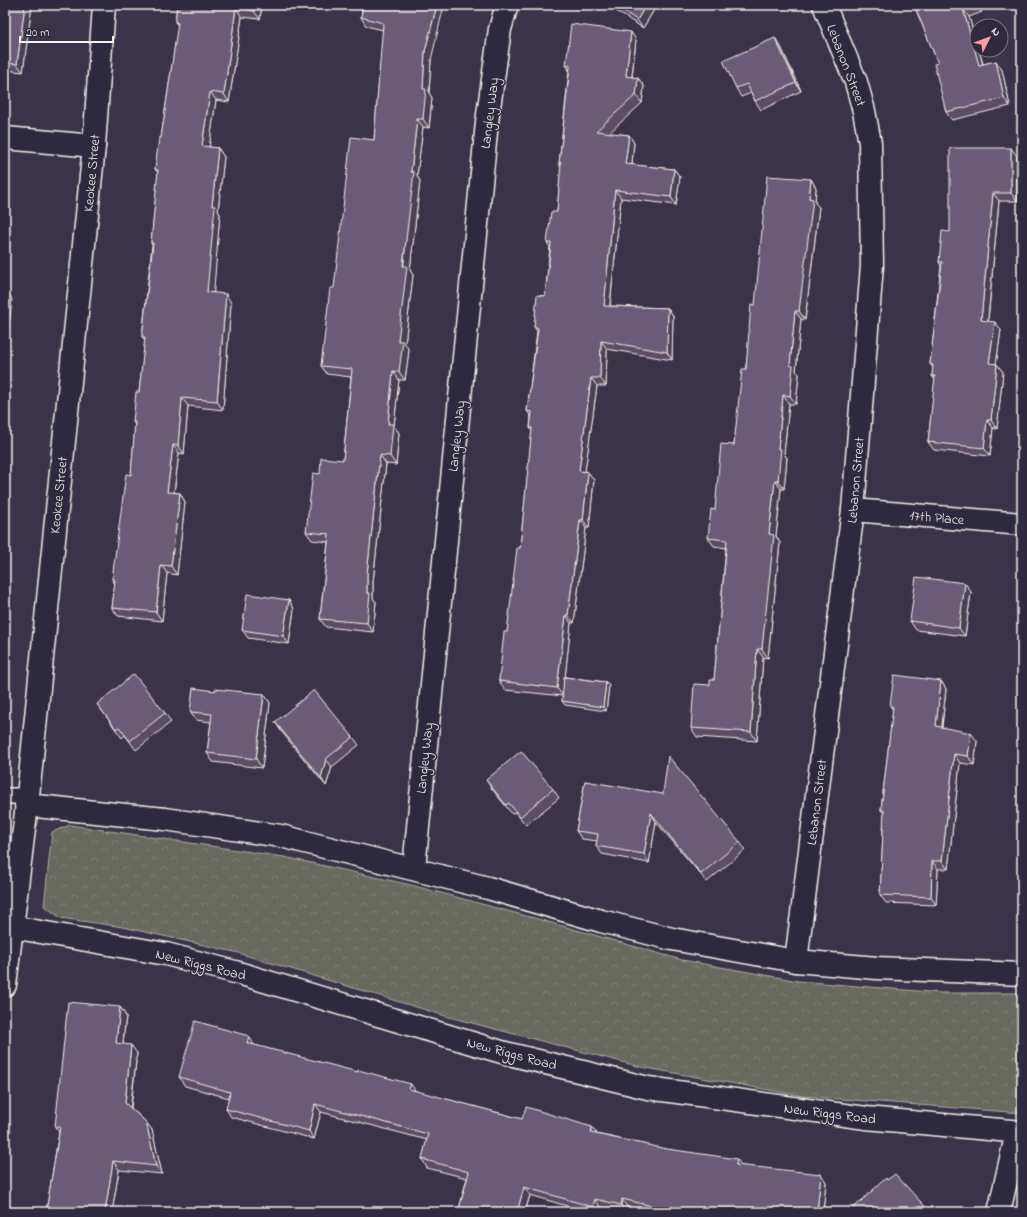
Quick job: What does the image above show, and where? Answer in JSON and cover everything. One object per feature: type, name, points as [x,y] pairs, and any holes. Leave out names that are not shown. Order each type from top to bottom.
[{"type":"street","name":"Keokee Street","points":[[5,985],[27,801],[94,146],[104,5]]},
{"type":"street","name":"Langley Way","points":[[414,868],[486,122],[500,29],[506,5]]},
{"type":"street","name":"Lebanon Street","points":[[796,961],[853,510],[872,265],[870,143],[864,111],[856,82],[824,5]]},
{"type":"street","points":[[5,138],[94,146]]},
{"type":"street","name":"17th Place","points":[[853,510],[1022,524]]},
{"type":"street","points":[[27,801],[281,836],[414,868],[601,921],[672,939],[796,961],[877,968],[1022,974]]},
{"type":"street","name":"New Riggs Road","points":[[12,927],[166,954],[235,972],[505,1053],[648,1088],[866,1118],[1019,1132]]},
{"type":"street","points":[[999,1212],[1019,1132]]},
{"type":"lane","points":[[5,796],[27,801]]},
{"type":"green space","points":[[70,825],[284,857],[411,885],[682,960],[798,981],[941,993],[1022,993],[1022,1113],[802,1096],[641,1067],[449,1017],[235,952],[123,927],[61,918],[44,906],[52,832]]},
{"type":"building","points":[[5,5],[25,5],[17,64],[5,63]]},
{"type":"building","points":[[177,5],[255,5],[254,11],[236,8],[224,94],[210,92],[202,146],[218,148],[212,206],[215,206],[207,292],[226,294],[217,401],[182,398],[178,445],[173,445],[167,492],[180,493],[171,566],[161,565],[156,612],[112,608],[115,580],[112,579],[126,474],[131,475],[135,422],[133,422],[136,392],[139,392],[145,337],[142,337],[153,243],[151,243],[158,170],[155,169],[178,23],[175,22]]},
{"type":"building","points":[[363,5],[437,5],[425,51],[423,89],[426,89],[423,119],[417,119],[411,172],[414,172],[403,266],[407,266],[398,341],[403,341],[399,372],[393,371],[388,424],[393,424],[390,456],[380,455],[367,574],[367,593],[370,593],[367,623],[320,619],[329,534],[306,532],[313,473],[320,474],[321,458],[343,460],[352,369],[321,366],[330,288],[334,288],[351,137],[374,140],[383,23],[361,17]]},
{"type":"building","points":[[614,5],[646,5],[637,20]]},
{"type":"building","points":[[914,5],[973,5],[963,9],[969,30],[969,58],[977,58],[979,65],[996,61],[1004,98],[946,112],[934,64],[938,63]]},
{"type":"building","points":[[571,24],[631,32],[626,76],[638,78],[636,95],[596,131],[629,135],[625,164],[674,169],[671,197],[615,190],[604,306],[668,308],[667,352],[601,341],[600,378],[591,378],[579,471],[588,472],[583,520],[580,520],[557,688],[499,681],[504,632],[507,632],[517,548],[520,548],[532,428],[530,428],[532,412],[527,411],[538,328],[534,327],[537,295],[545,296],[551,243],[547,243],[551,212],[557,212],[561,162],[559,164],[570,66],[566,65]]},
{"type":"building","points":[[775,38],[796,83],[755,101],[747,84],[736,88],[723,61]]},
{"type":"building","points":[[950,148],[1011,148],[1011,193],[993,193],[981,320],[995,322],[989,363],[997,364],[991,420],[987,420],[984,448],[928,442],[935,376],[932,376],[933,365],[930,364],[942,262],[939,262],[942,231],[950,232]]},
{"type":"building","points":[[767,176],[811,179],[809,198],[813,199],[799,311],[795,311],[790,365],[793,366],[790,396],[783,395],[778,449],[781,449],[778,480],[775,480],[769,534],[774,535],[762,649],[757,649],[751,732],[691,728],[694,684],[710,685],[710,680],[714,680],[727,540],[708,538],[711,509],[715,510],[721,444],[734,445],[742,369],[746,369],[751,304],[755,305]]},
{"type":"building","points":[[5,291],[7,291],[5,305]]},
{"type":"building","points":[[916,577],[965,583],[959,628],[910,621]]},
{"type":"building","points":[[247,594],[289,600],[283,636],[242,630]]},
{"type":"building","points":[[134,674],[165,713],[130,741],[119,727],[116,729],[97,704]]},
{"type":"building","points":[[894,675],[941,681],[936,726],[971,733],[968,756],[954,754],[942,861],[932,861],[931,897],[880,895],[884,810],[881,810],[893,707],[890,706]]},
{"type":"building","points":[[564,677],[606,682],[603,707],[562,701]]},
{"type":"building","points":[[193,688],[264,694],[256,759],[207,753],[212,714],[190,712]]},
{"type":"building","points":[[314,690],[353,737],[326,759],[321,778],[275,722]]},
{"type":"building","points":[[521,751],[553,789],[520,817],[509,803],[506,805],[486,780]]},
{"type":"building","points":[[668,756],[740,842],[701,874],[651,813],[644,854],[596,846],[598,834],[576,831],[585,781],[663,794]]},
{"type":"building","points":[[68,1002],[120,1007],[116,1043],[131,1045],[125,1103],[146,1122],[156,1166],[113,1161],[105,1212],[46,1212],[60,1127],[55,1127]]},
{"type":"building","points":[[195,1021],[249,1036],[247,1043],[358,1072],[358,1070],[411,1084],[409,1089],[522,1119],[526,1107],[592,1127],[591,1133],[667,1149],[737,1159],[736,1165],[821,1174],[817,1212],[688,1212],[665,1209],[622,1199],[621,1205],[595,1199],[593,1207],[524,1187],[517,1212],[471,1212],[459,1209],[469,1172],[422,1159],[428,1134],[315,1104],[309,1131],[226,1109],[230,1092],[179,1077]]},
{"type":"building","points":[[895,1174],[930,1212],[849,1212],[886,1178],[887,1180]]}]
